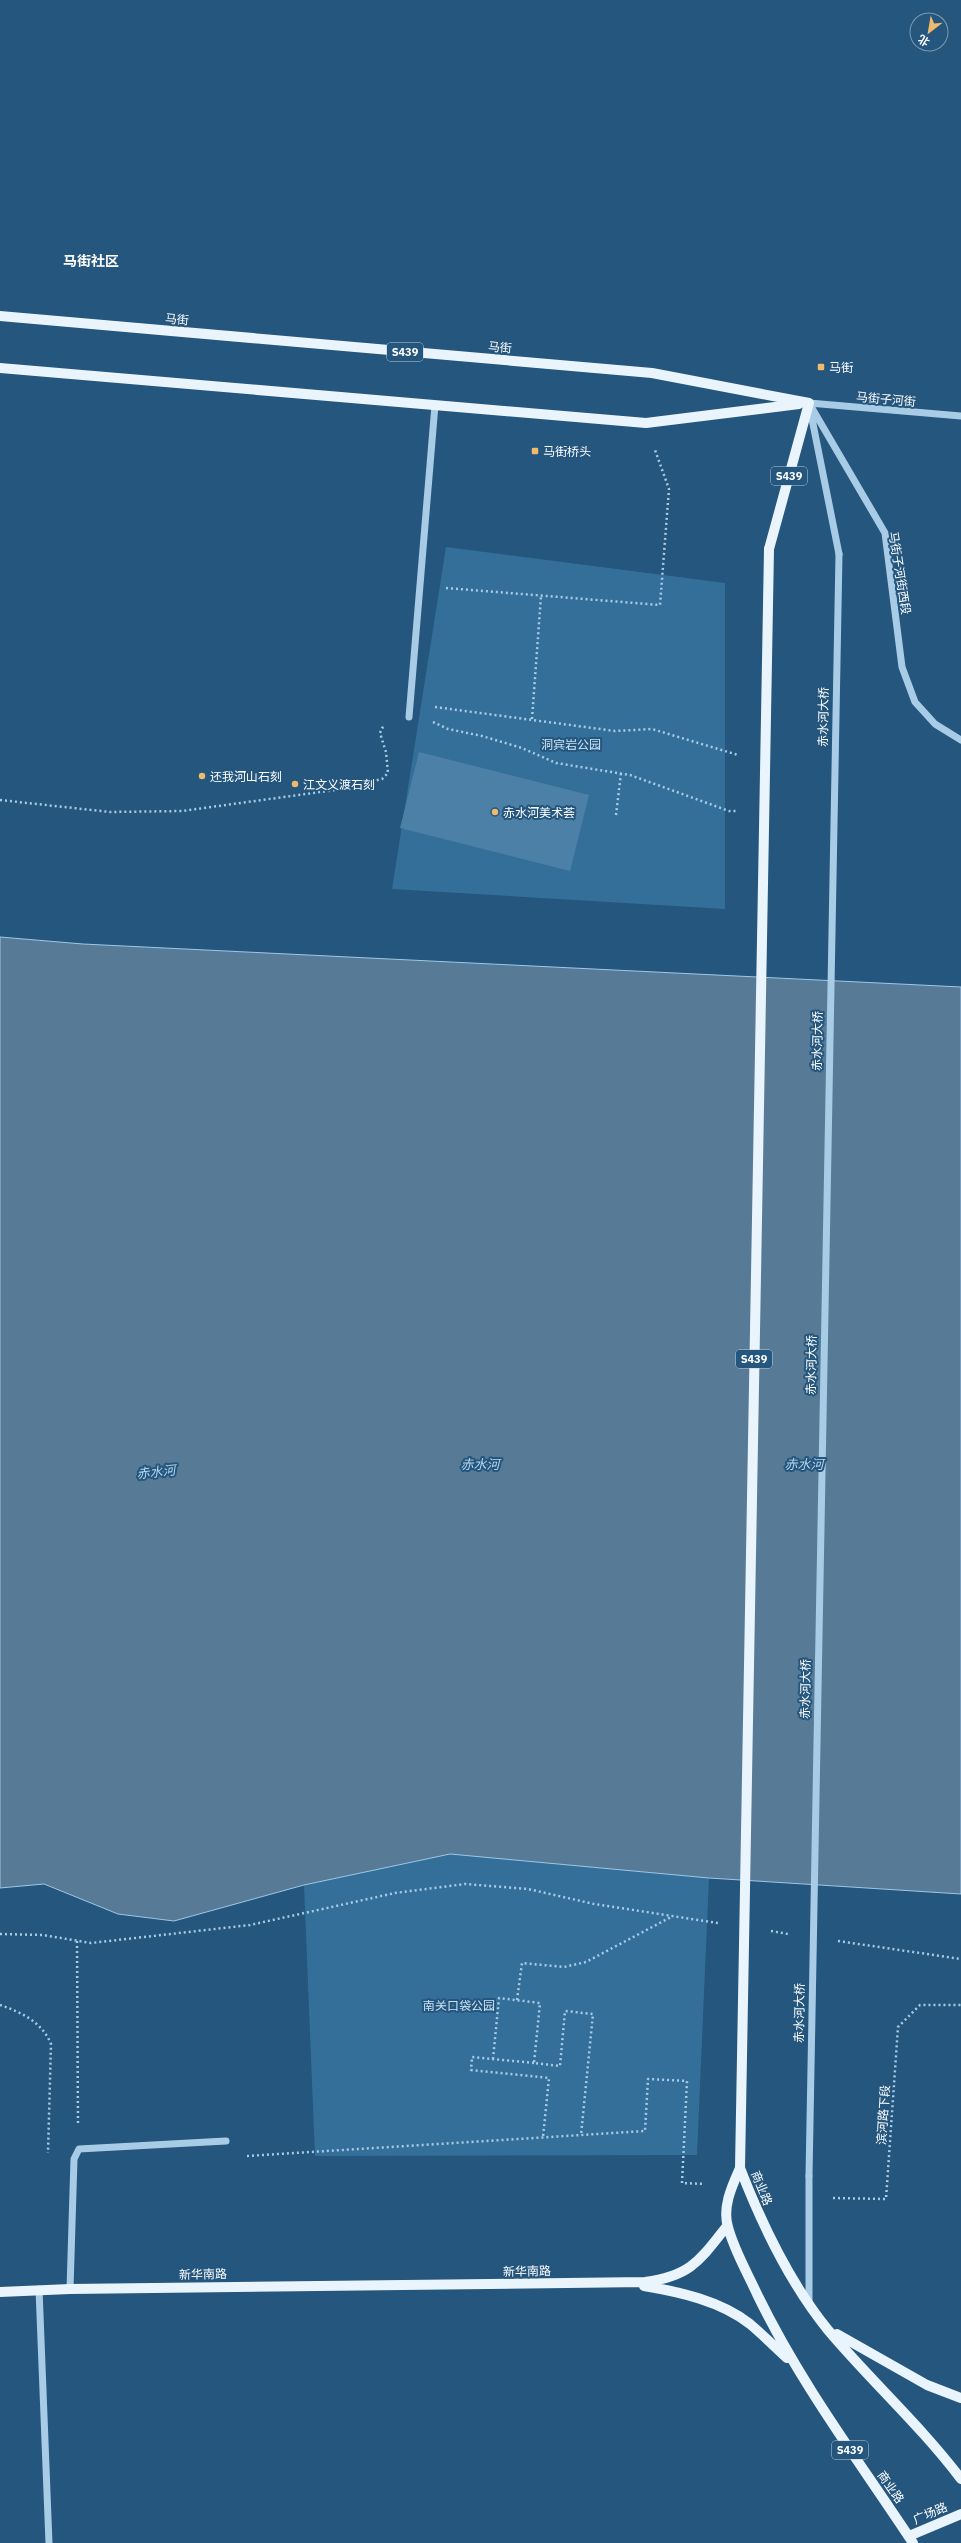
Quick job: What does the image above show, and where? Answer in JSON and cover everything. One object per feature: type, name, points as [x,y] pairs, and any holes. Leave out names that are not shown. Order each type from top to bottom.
[{"type":"main road","name":"马街","points":[[0,316],[652,373],[809,403]]},
{"type":"main road","points":[[0,368],[646,423],[809,403]]},
{"type":"main road","name":"S439","points":[[740,2168],[769,549],[809,403]]},
{"type":"main road","name":"商业路","points":[[740,2168],[728,2200],[727,2226],[742,2263],[793,2363],[911,2539]]},
{"type":"main road","name":"商业路","points":[[740,2168],[755,2208],[780,2257],[809,2303],[828,2329],[922,2432],[961,2479]]},
{"type":"main road","points":[[621,2282],[662,2280],[679,2275],[701,2258],[727,2226]]},
{"type":"main road","points":[[621,2282],[663,2289],[717,2305],[749,2324],[793,2363]]},
{"type":"main road","name":"新华南路","points":[[0,2292],[70,2288],[621,2282]]},
{"type":"main road","points":[[828,2329],[927,2385],[961,2398]]},
{"type":"main road","name":"广场路","points":[[911,2539],[961,2514]]},
{"type":"street","name":"马街子河街","points":[[809,403],[961,416]]},
{"type":"street","name":"赤水河大桥","points":[[809,403],[839,554],[809,2176],[809,2303]]},
{"type":"street","name":"马街子河街西段","points":[[809,403],[885,533],[902,666],[915,702],[935,724],[961,740]]},
{"type":"street","points":[[409,717],[436,405]]},
{"type":"street","points":[[70,2288],[74,2158],[79,2149],[226,2141]]},
{"type":"street","points":[[39,2289],[49,2543]]},
{"type":"path","points":[[420,586],[660,605],[669,489],[646,423]]},
{"type":"path","points":[[532,719],[541,596]]},
{"type":"path","points":[[410,704],[615,731],[652,729],[731,754],[746,756]]},
{"type":"path","points":[[0,800],[110,812],[182,811],[335,790],[382,778],[388,773],[386,752],[380,732],[382,728],[409,717],[426,719],[448,729],[482,736],[511,745],[556,763],[621,773],[729,811],[744,811]]},
{"type":"path","points":[[616,815],[621,773]]},
{"type":"path","points":[[0,1934],[43,1935],[91,1943],[250,1925],[395,1893],[465,1884],[528,1889],[594,1904],[719,1923]]},
{"type":"path","points":[[517,2000],[522,1963],[564,1967],[586,1962],[673,1916]]},
{"type":"path","points":[[765,1930],[795,1935]]},
{"type":"path","points":[[833,1940],[961,1959]]},
{"type":"path","points":[[77,1941],[79,2149]]},
{"type":"path","points":[[493,2059],[499,1998],[540,2003],[534,2063]]},
{"type":"path","points":[[0,2005],[20,2012],[36,2024],[47,2033],[51,2044],[48,2155]]},
{"type":"path","name":"滨河路下段","points":[[809,2197],[886,2199],[898,2027],[920,2005],[961,2005]]},
{"type":"path","points":[[543,2137],[548,2078],[471,2070],[472,2057],[560,2066],[565,2011],[593,2014],[581,2135]]},
{"type":"path","points":[[246,2156],[645,2131],[648,2079],[688,2081],[682,2183],[732,2186]]},
{"type":"green space","name":"洞宾岩公园","points":[[446,547],[725,583],[725,909],[392,889]]},
{"type":"green space","name":"南关口袋公园","points":[[450,1854],[709,1878],[697,2155],[315,2156],[304,1885]]},
{"type":"water","name":"赤水河","points":[[0,937],[83,944],[961,987],[961,1894],[709,1878],[450,1854],[304,1885],[174,1921],[118,1914],[44,1884],[0,1888]]},
{"type":"building","name":"赤水河美术荟","points":[[419,752],[589,795],[570,871],[400,828]]},
{"type":"place","name":"马街","points":[[821,367]]},
{"type":"place","name":"马街桥头","points":[[535,451]]},
{"type":"place","name":"还我河山石刻","points":[[202,776]]},
{"type":"place","name":"江文义渡石刻","points":[[295,784]]},
{"type":"place","name":"赤水河美术荟","points":[[495,812]]},
{"type":"district","name":"马街社区","points":[[91,261]]}]
